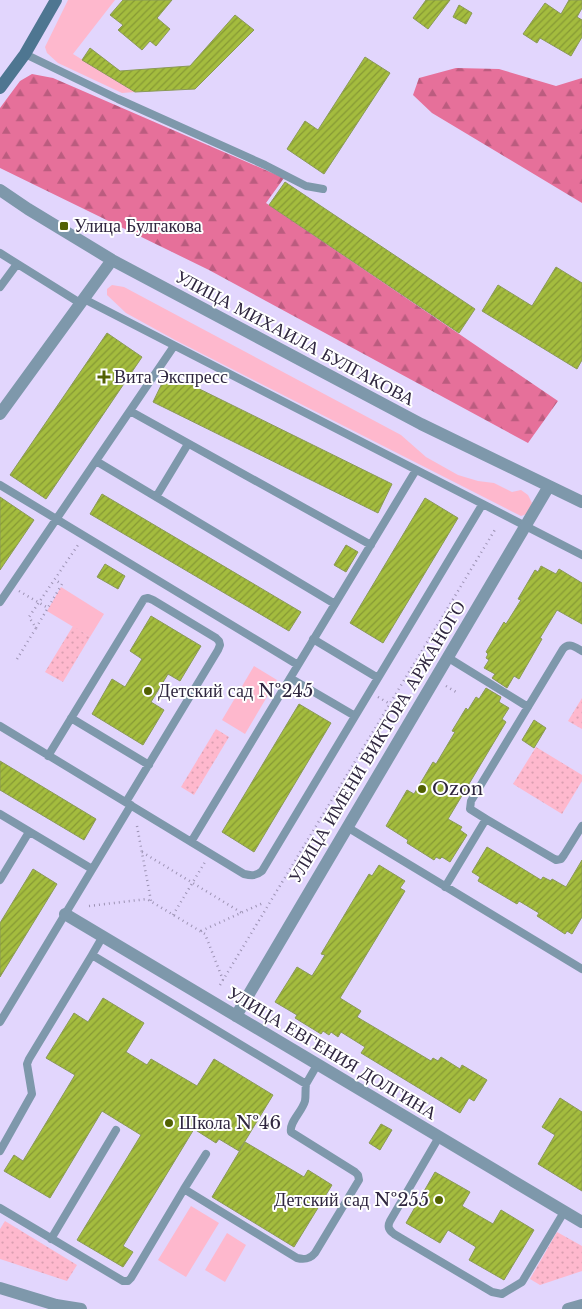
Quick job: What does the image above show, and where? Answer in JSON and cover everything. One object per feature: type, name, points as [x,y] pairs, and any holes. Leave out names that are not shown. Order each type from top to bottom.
[{"type":"street","points":[[0,88],[25,54],[56,0]]},
{"type":"street","name":"УЛИЦА МИХАИЛА БУЛГАКОВА","points":[[0,190],[112,260],[421,424],[582,502]]},
{"type":"street","points":[[0,414],[112,260]]},
{"type":"street","name":"УЛИЦА ИМЕНИ ВИКТОРА АРЖАНОГО","points":[[236,1016],[347,828],[443,656],[549,486]]},
{"type":"street","name":"УЛИЦА ЕВГЕНИЯ ДОЛГИНА","points":[[65,914],[582,1222]]},
{"type":"street","points":[[0,1288],[56,1305],[81,1309]]},
{"type":"street","points":[[568,1309],[582,1305]]},
{"type":"lane","points":[[25,54],[306,186],[323,189]]},
{"type":"lane","points":[[0,253],[82,301],[174,346],[582,555]]},
{"type":"lane","points":[[0,287],[17,264]]},
{"type":"lane","points":[[0,602],[174,346]]},
{"type":"lane","points":[[130,411],[370,545]]},
{"type":"lane","points":[[156,497],[188,444]]},
{"type":"lane","points":[[96,461],[334,604]]},
{"type":"lane","points":[[191,842],[416,470]]},
{"type":"lane","points":[[0,485],[298,665]]},
{"type":"lane","points":[[0,726],[244,874],[257,875],[267,862],[482,505]]},
{"type":"lane","points":[[0,1022],[92,869],[149,765],[218,650],[220,646],[219,641],[153,600],[144,599],[48,756]]},
{"type":"lane","points":[[313,639],[378,678]]},
{"type":"lane","points":[[582,651],[570,645],[566,646],[469,805],[470,809],[486,820],[556,860],[561,859],[582,826]]},
{"type":"lane","points":[[443,656],[528,707]]},
{"type":"lane","points":[[290,678],[355,716]]},
{"type":"lane","points":[[71,718],[149,765]]},
{"type":"lane","points":[[0,814],[92,869]]},
{"type":"lane","points":[[446,887],[486,820]]},
{"type":"lane","points":[[347,828],[582,969]]},
{"type":"lane","points":[[0,880],[29,832]]},
{"type":"lane","points":[[0,1150],[32,1094],[27,1064],[29,1059],[103,936]]},
{"type":"lane","points":[[92,955],[306,1084]]},
{"type":"lane","points":[[184,1190],[297,1258],[303,1260],[310,1258],[315,1253],[359,1180],[355,1172],[291,1132],[290,1128],[305,1102],[306,1084],[317,1065]]},
{"type":"lane","points":[[51,1239],[116,1130]]},
{"type":"lane","points":[[439,1137],[388,1225],[389,1230],[394,1234],[492,1292],[502,1294],[522,1282],[564,1212]]},
{"type":"lane","points":[[0,1208],[118,1280],[128,1281],[206,1154]]},
{"type":"path","points":[[220,985],[496,528]]},
{"type":"path","points":[[36,628],[29,617],[84,536]]},
{"type":"path","points":[[17,659],[62,584],[54,580]]},
{"type":"path","points":[[11,586],[48,608]]},
{"type":"path","points":[[424,647],[443,656]]},
{"type":"path","points":[[443,684],[456,692]]},
{"type":"path","points":[[137,826],[151,901]]},
{"type":"path","points":[[142,852],[242,913]]},
{"type":"path","points":[[173,915],[206,861]]},
{"type":"path","points":[[89,906],[147,899],[151,901],[206,934],[223,980]]},
{"type":"path","points":[[201,932],[263,903]]},
{"type":"shaded area","points":[[68,0],[115,0],[73,54],[135,92],[122,93],[58,63],[47,53],[45,47]]},
{"type":"shaded area","points":[[112,285],[124,287],[401,435],[426,457],[458,475],[478,481],[494,483],[512,492],[521,490],[528,495],[532,503],[527,514],[521,516],[175,340],[126,313],[107,295],[107,289]]},
{"type":"shaded area","points":[[61,587],[104,614],[90,637],[47,611]]},
{"type":"shaded area","points":[[73,626],[90,637],[63,682],[45,672]]},
{"type":"shaded area","points":[[254,666],[277,680],[245,734],[222,720]]},
{"type":"shaded area","points":[[582,698],[582,729],[568,721]]},
{"type":"shaded area","points":[[216,729],[229,737],[194,795],[181,787]]},
{"type":"shaded area","points":[[536,747],[582,775],[582,781],[562,814],[513,784]]},
{"type":"shaded area","points":[[191,1206],[219,1223],[186,1277],[158,1260]]},
{"type":"shaded area","points":[[5,1221],[77,1265],[67,1281],[0,1259],[0,1229]]},
{"type":"shaded area","points":[[557,1232],[582,1246],[582,1271],[540,1285],[530,1279]]},
{"type":"shaded area","points":[[227,1233],[246,1245],[225,1282],[205,1270]]},
{"type":"green space","points":[[456,68],[499,69],[556,86],[582,78],[582,203],[432,113],[413,95],[419,78]]},
{"type":"green space","points":[[32,74],[53,78],[284,178],[266,203],[558,401],[528,443],[209,270],[0,168],[0,108],[20,81]]},
{"type":"building","points":[[123,0],[172,0],[157,18],[170,29],[156,46],[150,41],[142,50],[118,30],[123,25],[110,15]]},
{"type":"building","points":[[426,0],[450,0],[428,29],[413,18]]},
{"type":"building","points":[[569,0],[582,0],[582,8],[577,17],[582,20],[582,37],[571,56],[540,38],[537,43],[523,34],[545,3],[561,14]]},
{"type":"building","points":[[459,5],[472,13],[466,24],[453,17]]},
{"type":"building","points":[[235,15],[254,30],[195,89],[135,92],[82,60],[90,48],[120,71],[190,66]]},
{"type":"building","points":[[365,57],[390,73],[324,174],[287,149],[305,121],[318,130]]},
{"type":"building","points":[[285,182],[475,309],[459,333],[269,205]]},
{"type":"building","points":[[556,267],[582,283],[582,360],[577,369],[482,311],[498,285],[532,306]]},
{"type":"building","points":[[107,333],[142,357],[46,499],[10,475]]},
{"type":"building","points":[[167,373],[392,484],[378,513],[153,402]]},
{"type":"building","points":[[102,494],[301,612],[289,631],[90,514]]},
{"type":"building","points":[[0,497],[34,520],[0,570]]},
{"type":"building","points":[[425,498],[458,518],[383,643],[350,623]]},
{"type":"building","points":[[346,545],[358,552],[346,572],[334,565]]},
{"type":"building","points":[[105,564],[125,576],[118,589],[97,577]]},
{"type":"building","points":[[541,566],[556,574],[559,569],[582,583],[582,624],[557,610],[519,679],[514,676],[507,688],[492,678],[495,674],[484,668],[489,660],[486,658],[488,654],[486,652],[504,622],[506,624],[521,600],[518,599],[535,570],[538,572]]},
{"type":"building","points":[[151,616],[201,646],[180,681],[168,674],[151,702],[164,710],[143,745],[92,714],[112,679],[125,687],[142,659],[130,651]]},
{"type":"building","points":[[486,688],[501,697],[499,702],[509,708],[502,719],[506,722],[448,819],[462,827],[460,830],[467,835],[450,862],[442,857],[440,859],[436,857],[434,860],[407,843],[408,840],[386,826],[407,790],[414,794],[433,762],[436,764],[455,732],[452,731],[466,708],[468,710],[476,697],[479,699]]},
{"type":"building","points":[[299,704],[331,723],[254,852],[222,832]]},
{"type":"building","points":[[534,720],[546,728],[534,748],[522,740]]},
{"type":"building","points":[[0,761],[96,819],[84,840],[0,790]]},
{"type":"building","points":[[487,847],[541,880],[543,877],[551,881],[552,879],[566,887],[582,860],[582,917],[572,934],[567,931],[565,934],[537,916],[539,913],[519,901],[517,904],[478,881],[480,877],[472,872]]},
{"type":"building","points":[[379,865],[405,881],[400,888],[405,891],[340,998],[361,1011],[357,1017],[431,1061],[433,1058],[438,1061],[441,1057],[460,1069],[462,1065],[487,1080],[474,1101],[469,1098],[460,1113],[361,1053],[365,1047],[341,1032],[338,1037],[331,1032],[329,1035],[323,1031],[321,1034],[295,1018],[297,1015],[275,1002],[297,967],[312,976],[325,955],[321,954],[369,874],[372,876]]},
{"type":"building","points":[[33,869],[57,884],[0,977],[0,923]]},
{"type":"building","points":[[103,998],[144,1023],[126,1052],[147,1065],[151,1059],[197,1086],[214,1059],[273,1095],[239,1151],[219,1139],[216,1143],[194,1129],[123,1246],[133,1252],[123,1267],[77,1240],[141,1135],[102,1111],[50,1198],[4,1171],[14,1155],[23,1161],[75,1075],[46,1058],[74,1013],[88,1022]]},
{"type":"building","points":[[560,1098],[582,1112],[582,1191],[538,1164],[555,1135],[542,1127]]},
{"type":"building","points":[[381,1124],[392,1130],[380,1150],[369,1143]]},
{"type":"building","points":[[245,1142],[304,1177],[308,1170],[332,1185],[294,1247],[212,1197]]},
{"type":"building","points":[[435,1172],[470,1192],[462,1206],[493,1224],[501,1210],[534,1230],[504,1280],[469,1260],[476,1247],[448,1230],[440,1243],[406,1223]]},
{"type":"place","name":"Улица Булгакова","points":[[64,226]]},
{"type":"place","name":"Вита Экспресс","points":[[104,377]]},
{"type":"place","name":"Детский сад №245","points":[[148,691]]},
{"type":"place","name":"Ozon","points":[[422,789]]},
{"type":"place","name":"Школа №46","points":[[169,1123]]},
{"type":"place","name":"Детский сад №255","points":[[439,1200]]}]
